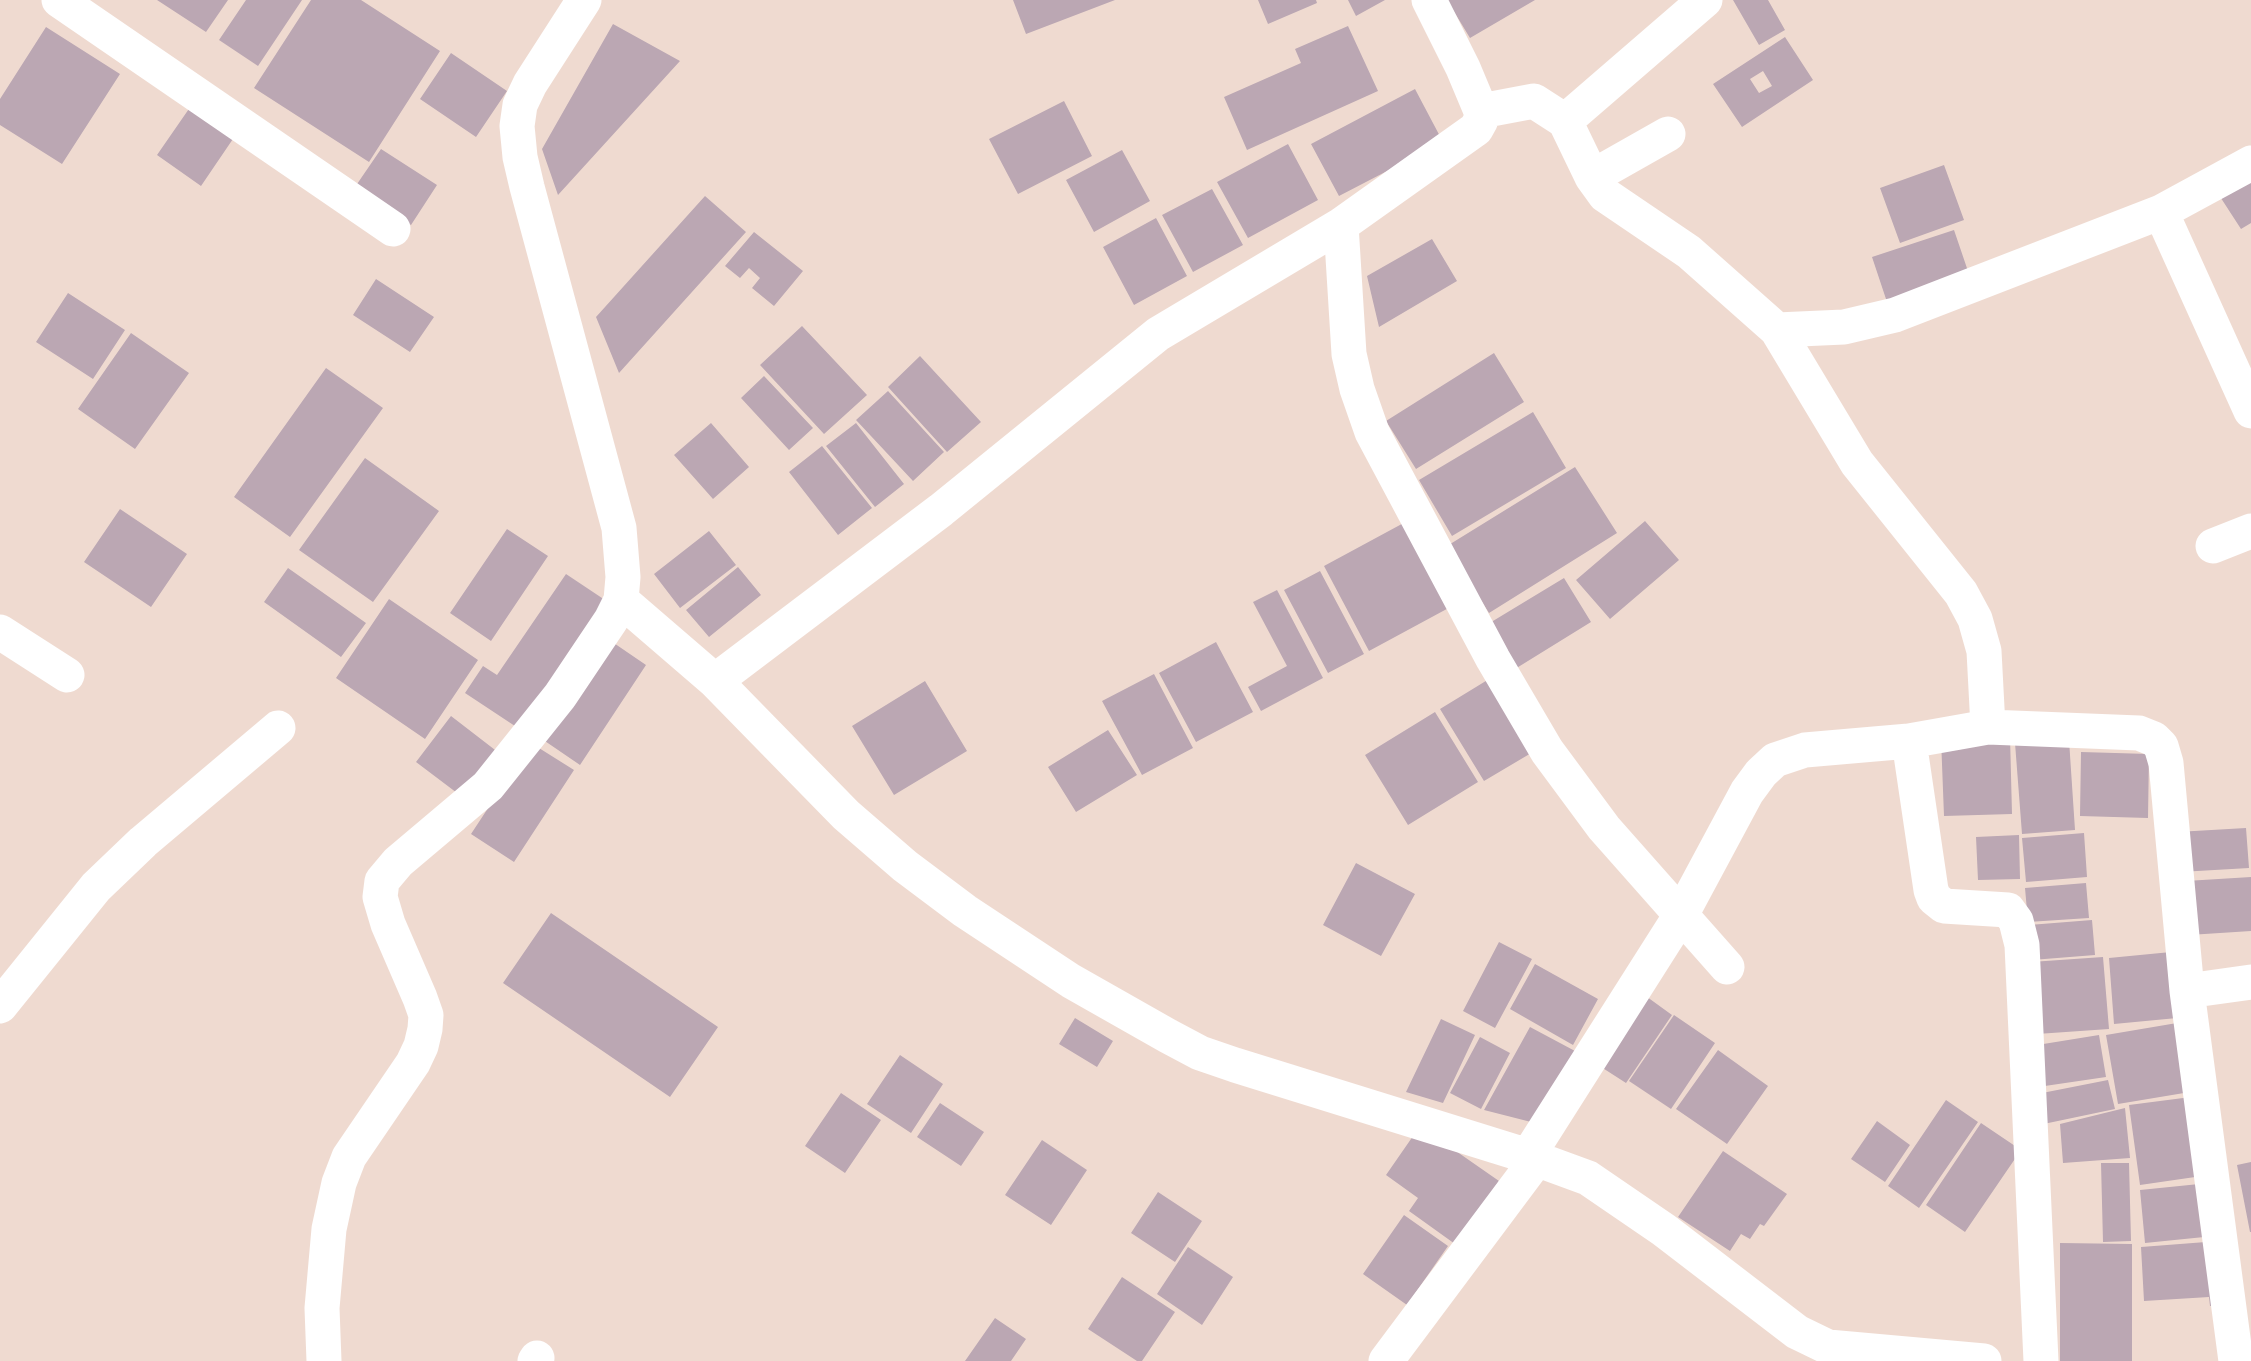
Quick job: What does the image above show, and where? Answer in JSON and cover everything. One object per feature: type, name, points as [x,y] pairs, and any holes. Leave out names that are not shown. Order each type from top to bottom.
[{"type":"street","points":[[59,0],[393,229]]},
{"type":"street","points":[[324,1361],[323,1294],[329,1229],[339,1183],[349,1157],[413,1063],[425,1029],[425,1015],[420,998],[388,924],[380,897],[382,881],[398,862],[488,786],[560,696],[611,620],[621,600],[623,577],[619,528],[527,187],[517,126],[520,105],[544,61],[584,0]]},
{"type":"street","points":[[715,681],[941,510],[1158,334],[1341,225],[1476,129],[1481,120],[1480,111],[1463,68],[1429,0]]},
{"type":"street","points":[[1565,121],[1705,0]]},
{"type":"street","points":[[1480,111],[1534,101],[1565,121],[1592,177],[1605,195],[1689,252],[1777,330],[1857,463],[1965,601],[1975,619],[1984,651],[1988,727]]},
{"type":"street","points":[[1592,177],[1668,134]]},
{"type":"street","points":[[1777,330],[1844,327],[1895,315],[2161,212],[2251,163]]},
{"type":"street","points":[[2161,212],[2251,411]]},
{"type":"street","points":[[1341,225],[1349,355],[1357,390],[1372,432],[1493,659],[1547,751],[1604,828],[1727,967]]},
{"type":"street","points":[[2213,547],[2251,531]]},
{"type":"street","points":[[621,600],[715,681],[869,836],[965,911],[1072,981],[1200,1053],[1532,1157],[1588,1178],[1664,1230],[1823,1354],[1984,1361]]},
{"type":"street","points":[[0,632],[67,675]]},
{"type":"street","points":[[1385,1361],[1532,1157],[1681,915],[1747,792],[1760,773],[1775,760],[1805,750],[1909,741],[1988,727],[2139,733],[2154,739],[2161,746],[2166,762],[2187,991],[2238,1273],[2236,1361]]},
{"type":"street","points":[[0,1006],[96,887],[143,842],[278,728]]},
{"type":"street","points":[[1909,741],[1934,898],[1944,906],[2008,910],[2016,921],[2022,945],[2041,1361]]},
{"type":"street","points":[[2187,991],[2251,982]]},
{"type":"building","points":[[157,0],[228,0],[206,32]]},
{"type":"building","points":[[246,0],[302,0],[258,66],[219,40]]},
{"type":"building","points":[[311,0],[361,0],[440,51],[369,162],[254,88]]},
{"type":"building","points":[[1013,0],[1115,0],[1026,34]]},
{"type":"building","points":[[1258,0],[1316,0],[1317,3],[1268,24]]},
{"type":"building","points":[[1348,0],[1385,0],[1356,16]]},
{"type":"building","points":[[1447,0],[1535,0],[1470,38]]},
{"type":"building","points":[[1733,0],[1768,0],[1785,30],[1759,45]]},
{"type":"building","points":[[613,24],[680,61],[558,195],[542,149]]},
{"type":"building","points":[[1348,26],[1378,91],[1247,150],[1224,97],[1301,63],[1295,49]]},
{"type":"building","points":[[46,27],[120,74],[62,164],[0,125],[0,99]]},
{"type":"building","points":[[1785,37],[1813,80],[1742,127],[1713,84]],"holes":[[[1763,71],[1772,86],[1759,93],[1750,79]]]},
{"type":"building","points":[[451,53],[507,91],[476,137],[420,99]]},
{"type":"building","points":[[1415,89],[1443,142],[1339,196],[1311,144]]},
{"type":"building","points":[[1064,101],[1092,156],[1018,194],[989,139]]},
{"type":"building","points":[[193,103],[237,133],[201,186],[157,155]]},
{"type":"building","points":[[1288,144],[1318,200],[1248,238],[1217,182]]},
{"type":"building","points":[[381,149],[437,185],[411,225],[355,187]]},
{"type":"building","points":[[1122,150],[1150,201],[1094,232],[1066,180]]},
{"type":"building","points":[[1944,165],[1964,220],[1900,243],[1880,188]]},
{"type":"building","points":[[2251,170],[2251,223],[2241,229],[2217,192]]},
{"type":"building","points":[[1212,189],[1243,245],[1193,272],[1162,215]]},
{"type":"building","points":[[705,196],[746,232],[619,373],[596,317]]},
{"type":"building","points":[[1156,218],[1187,276],[1134,305],[1103,247]]},
{"type":"building","points":[[1954,230],[1971,280],[1889,308],[1872,257]]},
{"type":"building","points":[[754,232],[803,271],[774,306],[752,288],[760,278],[749,268],[740,278],[725,266]]},
{"type":"building","points":[[1432,239],[1457,281],[1379,327],[1367,276]]},
{"type":"building","points":[[376,279],[434,317],[410,352],[353,315]]},
{"type":"building","points":[[68,293],[125,330],[93,379],[36,342]]},
{"type":"building","points":[[802,326],[867,395],[824,434],[760,365]]},
{"type":"building","points":[[131,333],[189,373],[135,449],[78,409]]},
{"type":"building","points":[[1494,353],[1524,402],[1416,469],[1386,421]]},
{"type":"building","points":[[920,356],[981,422],[947,452],[888,387]]},
{"type":"building","points":[[326,368],[383,408],[290,537],[234,497]]},
{"type":"building","points":[[764,376],[813,428],[789,450],[741,398]]},
{"type":"building","points":[[888,391],[944,452],[913,481],[856,420]]},
{"type":"building","points":[[1533,412],[1566,468],[1452,536],[1419,480]]},
{"type":"building","points":[[711,423],[749,467],[713,499],[674,455]]},
{"type":"building","points":[[856,423],[904,484],[875,507],[826,446]]},
{"type":"building","points":[[822,446],[872,508],[838,535],[789,472]]},
{"type":"building","points":[[365,458],[439,511],[373,602],[299,550]]},
{"type":"building","points":[[1575,467],[1617,533],[1489,613],[1447,546]]},
{"type":"building","points":[[120,509],[187,554],[151,607],[84,562]]},
{"type":"building","points":[[1411,519],[1456,604],[1369,651],[1324,566]]},
{"type":"building","points":[[1645,521],[1679,560],[1610,619],[1576,580]]},
{"type":"building","points":[[507,529],[548,556],[491,641],[450,613]]},
{"type":"building","points":[[709,531],[736,565],[680,608],[654,574]]},
{"type":"building","points":[[738,567],[761,595],[709,637],[686,610]]},
{"type":"building","points":[[288,568],[366,623],[341,657],[264,602]]},
{"type":"building","points":[[1320,571],[1364,654],[1328,673],[1284,590]]},
{"type":"building","points":[[566,574],[614,606],[527,734],[465,693],[483,666],[497,675]]},
{"type":"building","points":[[1564,578],[1591,622],[1515,669],[1488,624]]},
{"type":"building","points":[[1277,590],[1323,678],[1261,711],[1248,687],[1287,666],[1253,602]]},
{"type":"building","points":[[389,599],[478,660],[425,739],[336,678]]},
{"type":"building","points":[[605,637],[646,665],[580,765],[539,737]]},
{"type":"building","points":[[1216,642],[1253,712],[1196,742],[1159,673]]},
{"type":"building","points":[[1154,674],[1193,748],[1142,775],[1102,701]]},
{"type":"building","points":[[1494,676],[1538,749],[1484,781],[1440,709]]},
{"type":"building","points":[[925,681],[967,751],[894,795],[852,726]]},
{"type":"building","points":[[1435,712],[1478,782],[1408,825],[1365,755]]},
{"type":"building","points":[[451,716],[499,753],[465,799],[416,762]]},
{"type":"building","points":[[1108,730],[1137,775],[1076,812],[1048,767]]},
{"type":"building","points":[[2010,736],[2012,814],[1944,816],[1941,738]]},
{"type":"building","points":[[2069,740],[2075,830],[2022,834],[2015,743]]},
{"type":"building","points":[[531,743],[574,770],[514,862],[471,834]]},
{"type":"building","points":[[2081,752],[2149,754],[2148,818],[2080,816]]},
{"type":"building","points":[[2246,828],[2249,868],[2180,872],[2177,832]]},
{"type":"building","points":[[2084,833],[2087,877],[2026,882],[2022,838]]},
{"type":"building","points":[[2019,835],[2020,879],[1978,880],[1976,837]]},
{"type":"building","points":[[1356,863],[1415,894],[1381,956],[1323,925]]},
{"type":"building","points":[[2251,877],[2251,931],[2189,935],[2186,881]]},
{"type":"building","points":[[2086,883],[2089,918],[2028,922],[2025,888]]},
{"type":"building","points":[[551,913],[718,1027],[670,1097],[503,983]]},
{"type":"building","points":[[2092,920],[2095,955],[2032,960],[2029,925]]},
{"type":"building","points":[[1499,942],[1532,959],[1495,1028],[1463,1011]]},
{"type":"building","points":[[2171,952],[2177,1018],[2114,1024],[2109,958]]},
{"type":"building","points":[[2103,957],[2109,1029],[2037,1034],[2031,962]]},
{"type":"building","points":[[1535,964],[1598,999],[1573,1045],[1510,1009]]},
{"type":"building","points":[[1643,994],[1672,1015],[1626,1083],[1598,1065]]},
{"type":"building","points":[[1674,1015],[1715,1043],[1671,1109],[1629,1081]]},
{"type":"building","points":[[1075,1018],[1113,1041],[1097,1067],[1059,1044]]},
{"type":"building","points":[[1441,1019],[1475,1035],[1443,1103],[1406,1092]]},
{"type":"building","points":[[2177,1023],[2190,1092],[2118,1104],[2106,1035]]},
{"type":"building","points":[[1530,1027],[1575,1051],[1535,1123],[1484,1110]]},
{"type":"building","points":[[2099,1035],[2106,1077],[2038,1087],[2031,1046]]},
{"type":"building","points":[[1480,1037],[1510,1053],[1481,1109],[1450,1093]]},
{"type":"building","points":[[1718,1050],[1768,1086],[1727,1144],[1676,1109]]},
{"type":"building","points":[[900,1055],[943,1084],[911,1133],[867,1104]]},
{"type":"building","points":[[2108,1080],[2115,1109],[2034,1126],[2037,1094]]},
{"type":"building","points":[[841,1093],[881,1120],[845,1173],[805,1146]]},
{"type":"building","points":[[2191,1097],[2202,1176],[2140,1185],[2129,1105]]},
{"type":"building","points":[[1946,1100],[1978,1122],[1919,1208],[1888,1186]]},
{"type":"building","points":[[940,1103],[984,1132],[961,1166],[917,1137]]},
{"type":"building","points":[[2125,1108],[2130,1158],[2063,1163],[2060,1124]]},
{"type":"building","points":[[1877,1121],[1910,1145],[1885,1182],[1851,1159]]},
{"type":"building","points":[[1981,1123],[2021,1150],[1965,1232],[1926,1205]]},
{"type":"building","points":[[1420,1126],[1499,1181],[1455,1244],[1409,1211],[1418,1198],[1386,1175]]},
{"type":"building","points":[[1042,1140],[1087,1170],[1051,1225],[1005,1195]]},
{"type":"building","points":[[1723,1151],[1787,1194],[1764,1226],[1760,1224],[1750,1239],[1741,1234],[1730,1251],[1678,1217]]},
{"type":"building","points":[[2251,1162],[2251,1232],[2250,1232],[2237,1165]]},
{"type":"building","points":[[2101,1163],[2129,1163],[2131,1241],[2103,1242]]},
{"type":"building","points":[[2209,1183],[2214,1236],[2145,1243],[2140,1190]]},
{"type":"building","points":[[1158,1192],[1202,1221],[1175,1262],[1131,1233]]},
{"type":"building","points":[[1404,1215],[1448,1246],[1407,1305],[1363,1274]]},
{"type":"building","points":[[2219,1241],[2224,1305],[2210,1306],[2209,1297],[2144,1301],[2141,1247]]},
{"type":"building","points":[[2060,1243],[2132,1244],[2132,1361],[2060,1361]]},
{"type":"building","points":[[1188,1247],[1233,1277],[1202,1325],[1157,1294]]},
{"type":"building","points":[[1122,1277],[1175,1312],[1142,1361],[1137,1361],[1088,1329]]},
{"type":"building","points":[[995,1318],[1026,1339],[1011,1361],[965,1361]]}]
